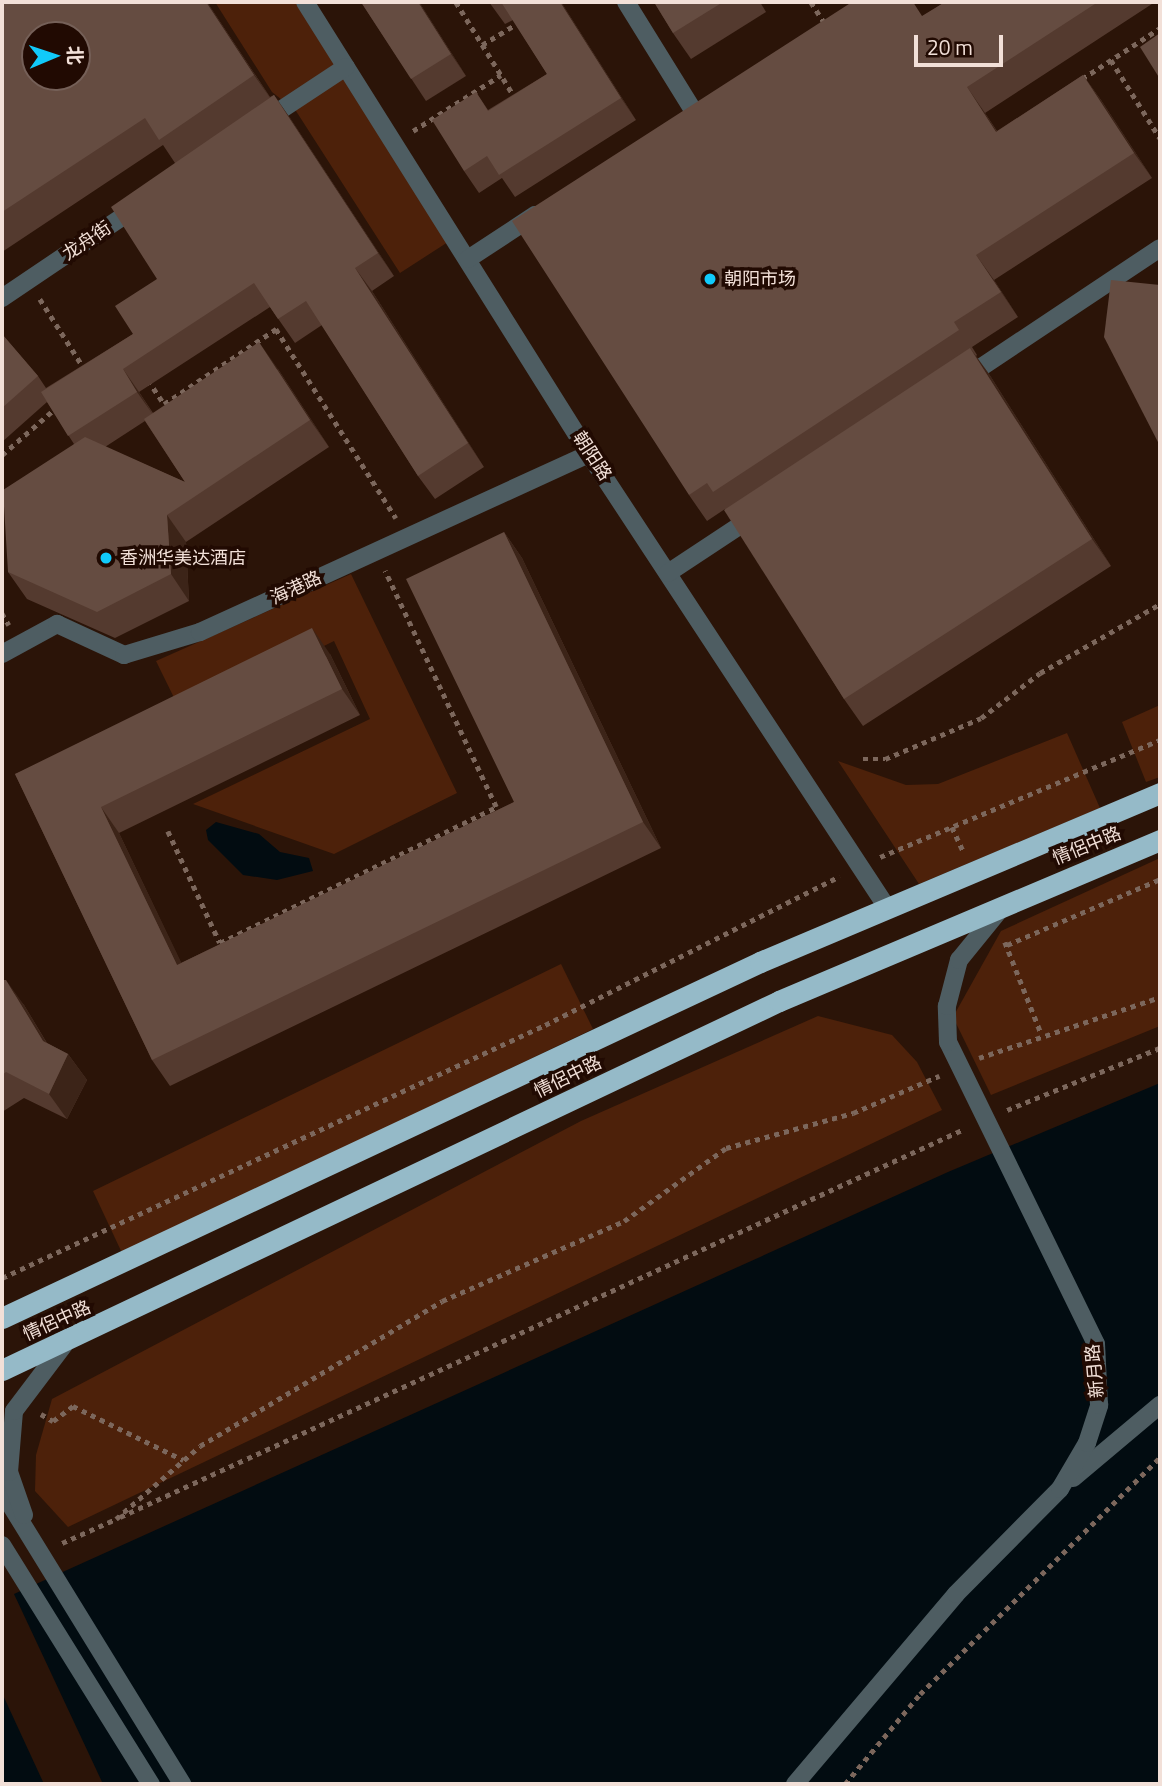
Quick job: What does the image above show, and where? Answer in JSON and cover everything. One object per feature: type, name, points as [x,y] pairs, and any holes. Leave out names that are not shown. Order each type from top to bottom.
[{"type":"highway","name":"情侶中路","points":[[2,1318],[886,906],[1160,793]]},
{"type":"highway","name":"情侶中路","points":[[2,1370],[64,1345],[779,1001],[1160,841]]},
{"type":"street","name":"朝阳路","points":[[305,2],[589,454],[886,906]]},
{"type":"street","points":[[626,2],[693,110]]},
{"type":"street","points":[[244,135],[346,66]]},
{"type":"street","points":[[670,125],[715,95]]},
{"type":"street","name":"龙舟街","points":[[2,298],[153,196]]},
{"type":"street","points":[[468,259],[547,207]]},
{"type":"street","points":[[952,386],[1160,248]]},
{"type":"street","name":"海港路","points":[[2,654],[57,624],[124,655],[200,632],[589,454]]},
{"type":"street","points":[[668,573],[769,507]]},
{"type":"street","name":"新月路","points":[[795,1784],[948,1604],[1060,1489],[1087,1443],[1099,1405],[1096,1344],[957,1068],[946,1018],[953,977],[976,934],[1009,903]]},
{"type":"street","points":[[37,1555],[9,1472],[8,1437],[18,1404],[64,1345]]},
{"type":"street","points":[[1060,1489],[1160,1405]]},
{"type":"street","points":[[2,1492],[37,1555],[181,1784]]},
{"type":"street","points":[[2,1545],[151,1784]]},
{"type":"street","points":[[2,1551],[14,1566]]},
{"type":"path","points":[[456,2],[520,107]]},
{"type":"path","points":[[811,2],[824,22]]},
{"type":"path","points":[[482,45],[529,16]]},
{"type":"path","points":[[1077,82],[1160,28]]},
{"type":"path","points":[[1111,60],[1160,138]]},
{"type":"path","points":[[394,143],[501,75]]},
{"type":"path","points":[[28,280],[87,374]]},
{"type":"path","points":[[143,370],[164,404],[276,329],[408,536]]},
{"type":"path","points":[[2,455],[71,399]]},
{"type":"path","points":[[167,831],[220,943],[496,807],[376,551]]},
{"type":"path","points":[[863,759],[885,759],[981,718],[1040,673],[1160,604]]},
{"type":"path","points":[[2,1278],[545,1025],[860,866],[1160,740]]},
{"type":"path","points":[[1006,945],[1160,879]]},
{"type":"path","points":[[116,1518],[183,1460],[442,1301],[624,1221],[726,1147],[853,1113],[1023,1039],[1160,997]]},
{"type":"path","points":[[37,1555],[985,1124],[1160,1048]]},
{"type":"path","points":[[18,1404],[53,1420],[73,1406],[183,1460]]},
{"type":"path","points":[[845,1784],[920,1694],[1160,1457]]},
{"type":"shaded area","points":[[215,2],[295,2],[448,242],[400,273],[296,111],[272,92]]},
{"type":"shaded area","points":[[351,574],[457,793],[334,854],[193,804],[370,719],[334,641],[183,716],[156,661]]},
{"type":"shaded area","points":[[1160,705],[1160,777],[1146,782],[1122,722]]},
{"type":"shaded area","points":[[1067,733],[1100,808],[919,884],[838,761],[906,785],[938,784]]},
{"type":"shaded area","points":[[216,822],[259,834],[280,852],[309,858],[313,871],[277,880],[243,875],[208,840],[206,830]]},
{"type":"shaded area","points":[[1160,858],[1160,1026],[991,1095],[953,1017],[1001,931]]},
{"type":"shaded area","points":[[561,964],[593,1029],[122,1253],[93,1191]]},
{"type":"shaded area","points":[[818,1016],[892,1035],[917,1062],[942,1110],[68,1527],[35,1491],[36,1455],[52,1399],[581,1121]]},
{"type":"shaded area","points":[[1160,1083],[1160,1784],[103,1784],[14,1594],[948,1172]]},
{"type":"shaded area","points":[[2,1693],[44,1784],[2,1784]]},
{"type":"building","points":[[2,2],[206,2],[254,75],[159,140],[145,118],[2,212]]},
{"type":"building","points":[[361,2],[418,2],[451,54],[411,79]]},
{"type":"building","points":[[501,2],[560,2],[621,98],[499,175],[487,156],[464,171],[432,120],[476,92],[488,111],[547,74]]},
{"type":"building","points":[[654,2],[723,2],[673,33]]},
{"type":"building","name":"朝阳市场","points":[[852,2],[913,2],[922,16],[945,2],[1098,2],[967,87],[996,132],[1083,75],[1134,153],[976,255],[1001,292],[954,322],[959,330],[713,492],[707,483],[689,495],[512,221]]},
{"type":"building","points":[[1160,33],[1160,79],[1140,47]]},
{"type":"building","points":[[274,95],[378,253],[355,268],[468,443],[418,476],[306,301],[278,319],[254,283],[123,369],[137,392],[68,436],[41,392],[133,334],[115,306],[157,279],[111,207]]},
{"type":"building","points":[[1111,280],[1160,285],[1160,446],[1104,337]]},
{"type":"building","points":[[2,334],[38,376],[2,408]]},
{"type":"building","points":[[259,342],[310,420],[167,515],[171,574],[97,612],[8,572],[3,490],[85,437],[185,482],[144,419]]},
{"type":"building","points":[[970,348],[1092,539],[844,699],[724,510]]},
{"type":"building","points":[[504,532],[643,822],[152,1060],[15,774],[312,628],[342,689],[101,807],[177,965],[514,802],[406,579]]},
{"type":"building","points":[[2,980],[6,980],[43,1041],[68,1054],[49,1094],[6,1072],[2,1075]]},
{"type":"place","name":"朝阳市场","points":[[710,279]]},
{"type":"place","name":"香洲华美达酒店","points":[[106,558]]}]
